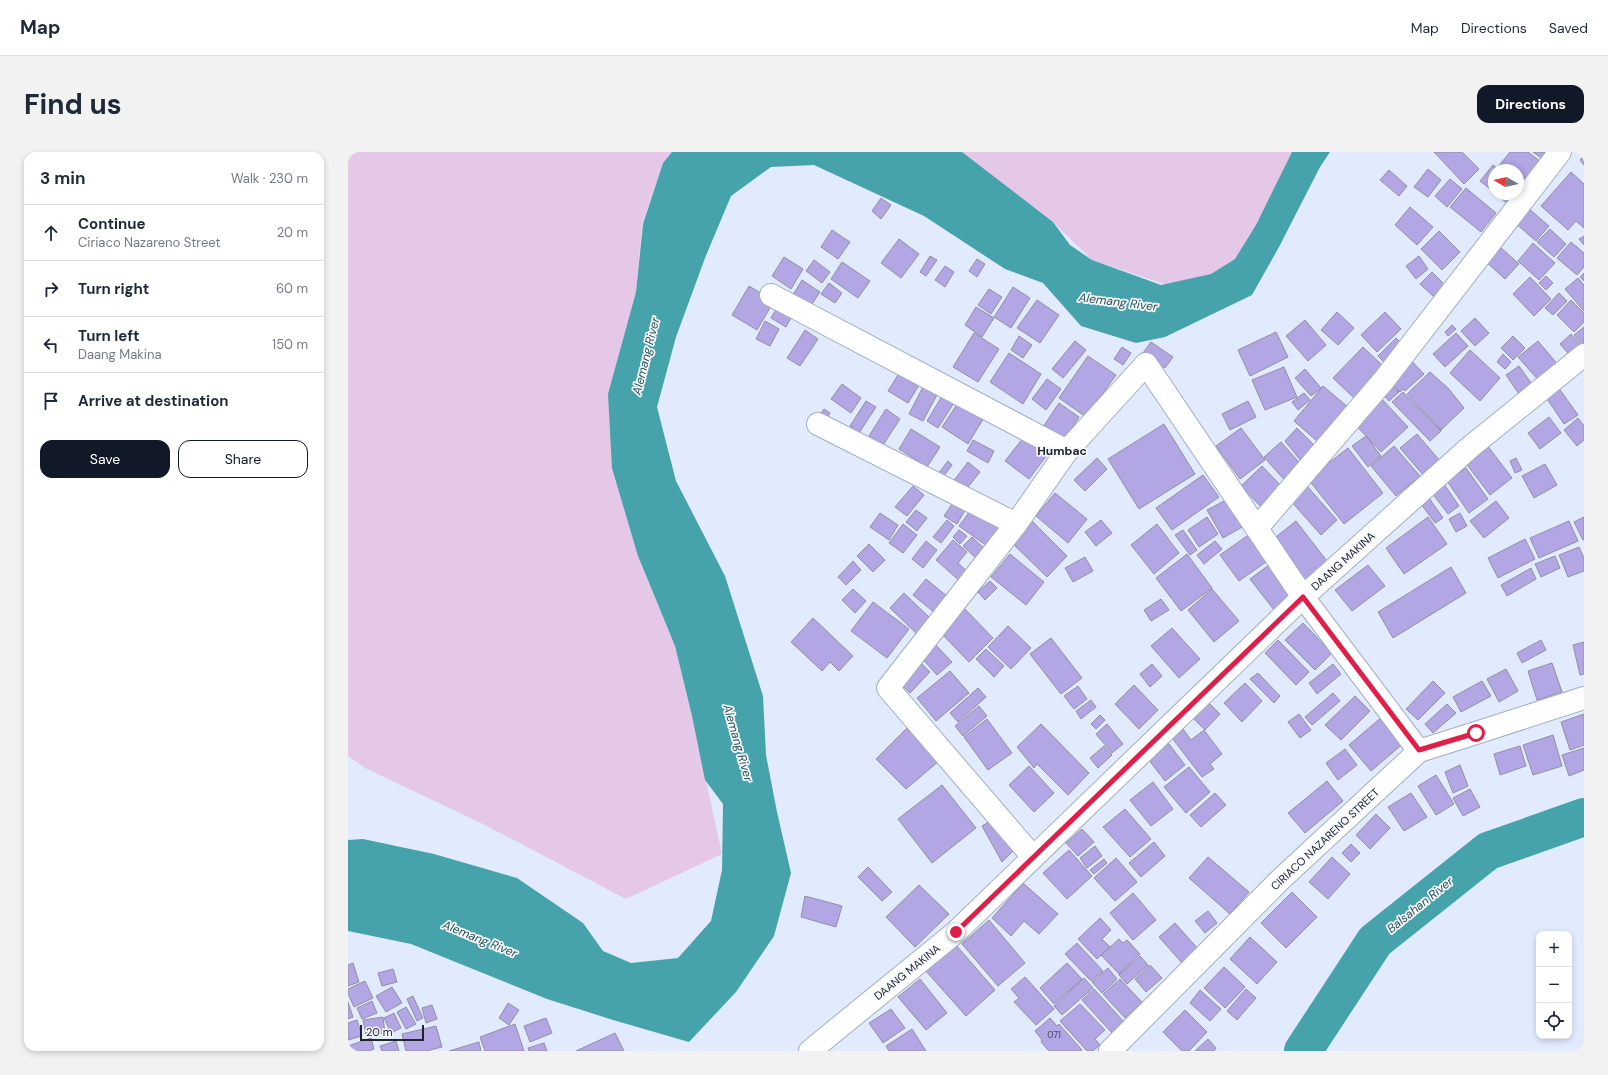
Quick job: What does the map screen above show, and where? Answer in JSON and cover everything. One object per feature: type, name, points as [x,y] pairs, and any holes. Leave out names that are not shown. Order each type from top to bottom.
[{"type":"street","points":[[1257,528],[1384,380],[1560,152]]},
{"type":"street","points":[[771,295],[1067,451]]},
{"type":"street","name":"DAANG MAKINA","points":[[810,1051],[956,932],[1303,597],[1469,448],[1584,355]]},
{"type":"street","points":[[1033,857],[888,688],[1016,524],[1067,451],[1146,364],[1303,597],[1419,750]]},
{"type":"street","points":[[818,424],[1016,524]]},
{"type":"street","name":"CIRIACO NAZARENO STREET","points":[[1110,1051],[1281,879],[1419,750],[1584,698]]},
{"type":"shaded area","points":[[348,152],[672,152],[663,163],[642,225],[636,292],[610,389],[641,564],[675,646],[722,854],[626,899],[483,824],[365,768],[348,756]]},
{"type":"shaded area","points":[[959,152],[1293,152],[1239,274],[1164,284],[1092,260],[1052,221]]},
{"type":"water","name":"Alemang River","points":[[672,152],[962,152],[1053,222],[1070,245],[1092,260],[1161,285],[1211,274],[1235,259],[1256,225],[1292,152],[1330,152],[1320,167],[1279,247],[1252,295],[1165,337],[1136,343],[1081,326],[1043,283],[1005,269],[924,216],[814,165],[771,167],[731,196],[705,258],[676,337],[657,407],[676,481],[725,576],[763,696],[766,755],[791,873],[774,936],[736,992],[689,1042],[547,999],[411,944],[348,931],[348,840],[363,839],[434,854],[517,878],[583,923],[603,951],[631,963],[678,958],[711,921],[722,870],[723,804],[705,780],[692,716],[675,646],[638,556],[612,468],[608,394],[636,292],[643,224],[663,163]]},
{"type":"building","points":[[1434,152],[1462,152],[1479,169],[1464,184]]},
{"type":"building","points":[[1510,152],[1528,152],[1545,165],[1526,189],[1524,188],[1524,164],[1500,164]]},
{"type":"building","points":[[1533,152],[1556,152],[1548,163]]},
{"type":"building","points":[[1584,156],[1584,165],[1580,160]]},
{"type":"building","points":[[1428,169],[1441,180],[1428,197],[1414,187]]},
{"type":"building","points":[[1389,170],[1407,186],[1399,196],[1380,180]]},
{"type":"building","points":[[1488,171],[1488,187],[1480,181]]},
{"type":"building","points":[[1571,172],[1584,184],[1584,228],[1576,221],[1568,230],[1541,206]]},
{"type":"building","points":[[1450,179],[1462,189],[1447,207],[1435,196]]},
{"type":"building","points":[[1466,188],[1496,213],[1481,232],[1450,207]]},
{"type":"building","points":[[881,198],[891,205],[881,219],[872,211]]},
{"type":"building","points":[[1503,200],[1511,200],[1508,204]]},
{"type":"building","points":[[1410,207],[1433,227],[1417,245],[1395,225]]},
{"type":"building","points":[[1527,207],[1549,226],[1536,241],[1514,222]]},
{"type":"building","points":[[1550,229],[1566,244],[1554,257],[1537,242]]},
{"type":"building","points":[[832,230],[850,242],[838,259],[821,247]]},
{"type":"building","points":[[1439,231],[1460,252],[1442,270],[1421,249]]},
{"type":"building","points":[[1584,236],[1584,245],[1579,239]]},
{"type":"building","points":[[899,239],[919,254],[901,278],[881,263]]},
{"type":"building","points":[[1571,242],[1584,253],[1584,267],[1577,275],[1557,258]]},
{"type":"building","points":[[1533,243],[1555,263],[1539,280],[1518,261]]},
{"type":"building","points":[[1499,246],[1519,264],[1505,279],[1485,261]]},
{"type":"building","points":[[930,256],[937,260],[926,276],[920,272]]},
{"type":"building","points":[[1419,256],[1428,269],[1416,279],[1406,266]]},
{"type":"building","points":[[784,257],[803,269],[791,289],[772,276]]},
{"type":"building","points":[[977,259],[985,264],[977,277],[969,271]]},
{"type":"building","points":[[814,260],[830,272],[822,283],[806,271]]},
{"type":"building","points":[[842,262],[870,281],[858,298],[831,279]]},
{"type":"building","points":[[945,266],[954,272],[945,287],[935,280]]},
{"type":"building","points":[[1432,272],[1445,285],[1434,297],[1420,284]]},
{"type":"building","points":[[1584,273],[1584,281],[1580,277]]},
{"type":"building","points":[[1546,276],[1553,283],[1546,290],[1539,283]]},
{"type":"building","points":[[1530,277],[1551,299],[1534,316],[1513,294]]},
{"type":"building","points":[[1578,278],[1584,285],[1584,311],[1565,289]]},
{"type":"building","points":[[802,280],[820,292],[810,307],[793,295]]},
{"type":"building","points":[[829,283],[842,293],[835,303],[821,294]]},
{"type":"building","points":[[749,286],[774,301],[757,330],[732,315]]},
{"type":"building","points":[[1013,287],[1030,298],[1011,328],[994,317]]},
{"type":"building","points":[[989,289],[1002,297],[991,314],[978,305]]},
{"type":"building","points":[[1559,293],[1567,301],[1553,315],[1545,308]]},
{"type":"building","points":[[1037,300],[1059,315],[1040,343],[1017,328]]},
{"type":"building","points":[[1571,300],[1584,313],[1584,322],[1574,332],[1557,315]]},
{"type":"building","points":[[780,302],[795,310],[786,327],[771,318]]},
{"type":"building","points":[[976,307],[994,318],[982,337],[965,325]]},
{"type":"building","points":[[1337,312],[1354,328],[1338,345],[1321,330]]},
{"type":"building","points":[[1385,312],[1401,329],[1377,352],[1361,335]]},
{"type":"building","points":[[1475,318],[1489,333],[1475,346],[1461,331]]},
{"type":"building","points":[[1305,320],[1326,345],[1308,361],[1286,336]]},
{"type":"building","points":[[765,321],[779,329],[770,346],[756,339]]},
{"type":"building","points":[[1452,325],[1456,329],[1448,336],[1445,332]]},
{"type":"building","points":[[1584,327],[1584,345],[1583,346],[1574,335]]},
{"type":"building","points":[[805,330],[818,339],[800,366],[787,358]]},
{"type":"building","points":[[1276,332],[1288,357],[1250,376],[1238,350]]},
{"type":"building","points":[[974,333],[999,349],[978,382],[953,367]]},
{"type":"building","points":[[1456,333],[1468,346],[1445,367],[1433,354]]},
{"type":"building","points":[[1571,334],[1582,347],[1571,357],[1560,344]]},
{"type":"building","points":[[1019,336],[1032,345],[1023,358],[1011,350]]},
{"type":"building","points":[[1513,336],[1525,348],[1513,360],[1501,348]]},
{"type":"building","points":[[1396,338],[1407,349],[1390,368],[1378,356]]},
{"type":"building","points":[[1075,341],[1086,350],[1063,378],[1052,369]]},
{"type":"building","points":[[1538,341],[1559,366],[1540,382],[1518,357]]},
{"type":"building","points":[[1151,342],[1173,357],[1165,368],[1143,353]]},
{"type":"building","points":[[1122,347],[1131,353],[1123,365],[1114,359]]},
{"type":"building","points":[[1363,347],[1385,368],[1355,399],[1333,378]]},
{"type":"building","points":[[1470,350],[1500,378],[1480,401],[1450,373]]},
{"type":"building","points":[[1009,353],[1041,374],[1023,404],[990,382]]},
{"type":"building","points":[[1503,354],[1511,362],[1505,369],[1497,362]]},
{"type":"building","points":[[1088,356],[1116,375],[1086,417],[1059,398]]},
{"type":"building","points":[[1408,357],[1424,374],[1405,391],[1403,389],[1400,392],[1388,380]]},
{"type":"building","points":[[1519,366],[1536,390],[1523,400],[1506,375]]},
{"type":"building","points":[[903,367],[922,380],[908,403],[888,391]]},
{"type":"building","points":[[1284,367],[1297,397],[1265,410],[1252,380]]},
{"type":"building","points":[[1305,369],[1321,388],[1311,396],[1295,378]]},
{"type":"building","points":[[1430,372],[1448,388],[1464,408],[1441,430],[1407,394]]},
{"type":"building","points":[[1047,379],[1061,389],[1046,410],[1032,399]]},
{"type":"building","points":[[925,383],[939,391],[923,421],[909,414]]},
{"type":"building","points":[[842,384],[861,398],[851,413],[831,399]]},
{"type":"building","points":[[1323,386],[1348,407],[1318,442],[1294,421]]},
{"type":"building","points":[[1393,387],[1399,392],[1389,401],[1384,396]]},
{"type":"building","points":[[1558,387],[1578,415],[1564,424],[1545,396]]},
{"type":"building","points":[[945,391],[957,398],[938,428],[927,421]]},
{"type":"building","points":[[1403,392],[1441,431],[1430,441],[1392,402]]},
{"type":"building","points":[[1304,393],[1310,400],[1298,410],[1292,402]]},
{"type":"building","points":[[1378,395],[1408,427],[1381,452],[1351,420]]},
{"type":"building","points":[[960,400],[985,416],[968,444],[942,427]]},
{"type":"building","points":[[866,401],[876,407],[859,433],[850,426]]},
{"type":"building","points":[[1248,401],[1256,417],[1230,430],[1222,414]]},
{"type":"building","points":[[1059,403],[1079,417],[1064,441],[1043,427]]},
{"type":"building","points":[[824,409],[830,413],[826,420],[819,416]]},
{"type":"building","points":[[886,409],[900,419],[883,445],[869,436]]},
{"type":"building","points":[[1549,417],[1561,433],[1540,449],[1528,433]]},
{"type":"building","points":[[1578,418],[1584,426],[1584,440],[1577,446],[1564,430]]},
{"type":"building","points":[[1164,424],[1195,474],[1139,509],[1108,459]]},
{"type":"building","points":[[1241,428],[1265,460],[1240,479],[1216,446]]},
{"type":"building","points":[[1297,428],[1315,446],[1301,461],[1285,441]]},
{"type":"building","points":[[911,429],[940,447],[927,467],[899,449]]},
{"type":"building","points":[[1027,433],[1050,451],[1029,479],[1005,461]]},
{"type":"building","points":[[1417,434],[1440,461],[1424,476],[1400,448]]},
{"type":"building","points":[[1366,436],[1381,456],[1368,467],[1352,446]]},
{"type":"building","points":[[973,440],[994,451],[988,463],[967,451]]},
{"type":"building","points":[[1281,442],[1304,468],[1287,483],[1264,457]]},
{"type":"building","points":[[1487,445],[1512,478],[1490,495],[1465,462]]},
{"type":"building","points":[[1394,446],[1420,476],[1396,496],[1371,466]]},
{"type":"building","points":[[1348,448],[1383,493],[1344,524],[1308,479]]},
{"type":"building","points":[[1097,458],[1107,469],[1085,491],[1074,480]]},
{"type":"building","points":[[1516,458],[1522,470],[1515,473],[1510,461]]},
{"type":"building","points":[[948,461],[952,465],[943,477],[938,474]]},
{"type":"building","points":[[968,462],[980,472],[964,492],[952,483]]},
{"type":"building","points":[[1545,464],[1557,485],[1534,498],[1522,476]]},
{"type":"building","points":[[1262,466],[1284,489],[1263,509],[1241,486]]},
{"type":"building","points":[[1466,468],[1488,499],[1469,513],[1447,481]]},
{"type":"building","points":[[1203,475],[1219,497],[1172,530],[1156,508]]},
{"type":"building","points":[[1444,484],[1459,506],[1448,514],[1432,493]]},
{"type":"building","points":[[1306,485],[1337,520],[1321,535],[1290,500]]},
{"type":"building","points":[[913,486],[924,495],[907,516],[895,507]]},
{"type":"building","points":[[1055,493],[1087,519],[1068,543],[1036,516]]},
{"type":"building","points":[[1429,498],[1443,518],[1435,523],[1421,504]]},
{"type":"building","points":[[1228,499],[1244,526],[1223,538],[1207,510]]},
{"type":"building","points":[[1496,501],[1509,518],[1484,538],[1470,521]]},
{"type":"building","points":[[952,504],[964,512],[957,524],[944,516]]},
{"type":"building","points":[[973,507],[1001,527],[987,546],[959,526]]},
{"type":"building","points":[[916,510],[927,518],[917,531],[906,522]]},
{"type":"building","points":[[880,513],[898,525],[889,540],[870,527]]},
{"type":"building","points":[[1460,513],[1467,526],[1456,532],[1449,519]]},
{"type":"building","points":[[1207,517],[1218,534],[1199,547],[1188,530]]},
{"type":"building","points":[[1428,517],[1447,544],[1404,574],[1386,548]]},
{"type":"building","points":[[1584,517],[1584,540],[1583,540],[1574,522]]},
{"type":"building","points":[[947,520],[954,526],[941,543],[933,537]]},
{"type":"building","points":[[1031,520],[1067,556],[1047,577],[1010,541]]},
{"type":"building","points":[[1101,520],[1112,533],[1096,546],[1085,532]]},
{"type":"building","points":[[1296,521],[1330,565],[1306,583],[1272,540]]},
{"type":"building","points":[[1569,521],[1578,541],[1539,558],[1530,538]]},
{"type":"building","points":[[903,524],[917,535],[903,553],[889,543]]},
{"type":"building","points":[[1157,524],[1179,553],[1154,574],[1131,545]]},
{"type":"building","points":[[959,530],[967,536],[960,544],[953,537]]},
{"type":"building","points":[[1183,530],[1197,550],[1190,555],[1175,535]]},
{"type":"building","points":[[1254,531],[1273,557],[1239,581],[1220,555]]},
{"type":"building","points":[[972,537],[989,553],[980,562],[963,546]]},
{"type":"building","points":[[1525,539],[1535,559],[1498,578],[1488,558]]},
{"type":"building","points":[[953,540],[967,552],[958,563],[970,574],[962,583],[936,560]]},
{"type":"building","points":[[926,541],[937,550],[923,568],[912,559]]},
{"type":"building","points":[[1215,541],[1222,549],[1204,564],[1197,555]]},
{"type":"building","points":[[869,544],[885,560],[873,572],[857,556]]},
{"type":"building","points":[[1579,547],[1584,558],[1584,571],[1568,577],[1559,555]]},
{"type":"building","points":[[1010,554],[1044,582],[1026,605],[991,577]]},
{"type":"building","points":[[1187,554],[1212,588],[1181,611],[1156,578]]},
{"type":"building","points":[[1555,556],[1560,568],[1541,577],[1535,564]]},
{"type":"building","points":[[1085,557],[1093,571],[1073,582],[1065,568]]},
{"type":"building","points":[[853,561],[861,570],[846,585],[838,577]]},
{"type":"building","points":[[1273,562],[1297,592],[1274,610],[1250,579]]},
{"type":"building","points":[[1368,565],[1385,586],[1352,611],[1335,590]]},
{"type":"building","points":[[1451,567],[1466,593],[1393,638],[1378,612]]},
{"type":"building","points":[[1531,568],[1536,579],[1507,596],[1501,585]]},
{"type":"building","points":[[926,579],[948,597],[935,613],[913,595]]},
{"type":"building","points":[[990,581],[997,588],[985,600],[978,592]]},
{"type":"building","points":[[853,589],[866,601],[855,613],[842,600]]},
{"type":"building","points":[[1212,589],[1239,621],[1214,642],[1188,610]]},
{"type":"building","points":[[904,593],[933,621],[919,636],[890,608]]},
{"type":"building","points":[[1161,599],[1169,610],[1151,621],[1144,610]]},
{"type":"building","points":[[873,602],[909,629],[887,658],[851,631]]},
{"type":"building","points":[[963,607],[993,638],[969,662],[939,631]]},
{"type":"building","points":[[813,618],[853,656],[839,671],[830,662],[822,671],[791,642]]},
{"type":"building","points":[[1303,623],[1332,653],[1315,670],[1285,640]]},
{"type":"building","points":[[1008,626],[1031,648],[1011,669],[988,647]]},
{"type":"building","points":[[1172,628],[1200,659],[1179,678],[1151,646]]},
{"type":"building","points":[[1051,638],[1082,678],[1061,694],[1030,654]]},
{"type":"building","points":[[1278,640],[1309,672],[1296,685],[1265,653]]},
{"type":"building","points":[[1541,640],[1546,650],[1522,663],[1517,653]]},
{"type":"building","points":[[932,641],[952,662],[937,675],[918,654]]},
{"type":"building","points":[[1584,642],[1584,674],[1580,675],[1573,645]]},
{"type":"building","points":[[986,649],[1004,666],[994,677],[976,659]]},
{"type":"building","points":[[916,658],[930,672],[910,693],[896,680]]},
{"type":"building","points":[[1552,663],[1562,692],[1537,700],[1528,671]]},
{"type":"building","points":[[1152,664],[1162,676],[1150,687],[1140,674]]},
{"type":"building","points":[[1333,664],[1341,674],[1317,694],[1309,683]]},
{"type":"building","points":[[1506,669],[1518,691],[1499,702],[1487,679]]},
{"type":"building","points":[[950,671],[969,693],[936,721],[917,698]]},
{"type":"building","points":[[1258,673],[1280,696],[1274,703],[1250,679]]},
{"type":"building","points":[[1433,681],[1445,693],[1418,720],[1406,709]]},
{"type":"building","points":[[1482,681],[1491,696],[1461,712],[1453,697]]},
{"type":"building","points":[[1245,683],[1262,701],[1242,722],[1224,703]]},
{"type":"building","points":[[1134,685],[1158,710],[1139,729],[1115,704]]},
{"type":"building","points":[[1078,686],[1087,699],[1074,709],[1064,696]]},
{"type":"building","points":[[978,688],[986,697],[958,722],[950,713]]},
{"type":"building","points":[[1333,693],[1340,701],[1312,725],[1305,717]]},
{"type":"building","points":[[1355,696],[1370,711],[1341,740],[1325,725]]},
{"type":"building","points":[[1091,700],[1096,707],[1081,719],[1076,711]]},
{"type":"building","points":[[1209,703],[1220,714],[1205,730],[1193,718]]},
{"type":"building","points":[[1447,704],[1456,713],[1433,733],[1425,724]]},
{"type":"building","points":[[979,706],[987,716],[963,736],[955,726]]},
{"type":"building","points":[[1299,714],[1311,730],[1300,738],[1288,722]]},
{"type":"building","points":[[1584,714],[1584,745],[1570,750],[1561,722]]},
{"type":"building","points":[[1100,715],[1105,720],[1096,729],[1091,724]]},
{"type":"building","points":[[1383,716],[1405,742],[1371,771],[1349,745]]},
{"type":"building","points":[[987,719],[1012,753],[988,770],[964,737]]},
{"type":"building","points":[[912,723],[939,761],[906,789],[876,759]]},
{"type":"building","points":[[1041,724],[1089,773],[1068,795],[1037,764],[1034,768],[1017,747]]},
{"type":"building","points":[[1107,724],[1123,744],[1112,753],[1096,734]]},
{"type":"building","points":[[1183,729],[1191,740],[1204,730],[1222,754],[1210,764],[1214,769],[1202,777],[1172,738]]},
{"type":"building","points":[[1553,735],[1562,766],[1533,775],[1523,745]]},
{"type":"building","points":[[1166,740],[1185,765],[1165,781],[1145,755]]},
{"type":"building","points":[[1104,746],[1112,755],[1098,768],[1090,758]]},
{"type":"building","points":[[1520,746],[1526,766],[1500,775],[1494,754]]},
{"type":"building","points":[[1584,748],[1584,770],[1569,776],[1562,755]]},
{"type":"building","points":[[1345,749],[1357,765],[1338,780],[1326,763]]},
{"type":"building","points":[[1460,765],[1468,786],[1453,793],[1445,772]]},
{"type":"building","points":[[1029,766],[1054,793],[1034,812],[1009,785]]},
{"type":"building","points":[[1189,767],[1210,792],[1186,813],[1164,787]]},
{"type":"building","points":[[1436,775],[1454,804],[1436,815],[1418,786]]},
{"type":"building","points":[[1327,781],[1343,801],[1305,833],[1288,813]]},
{"type":"building","points":[[1153,782],[1173,809],[1151,826],[1130,800]]},
{"type":"building","points":[[942,785],[976,828],[932,863],[898,819]]},
{"type":"building","points":[[1470,789],[1480,807],[1463,816],[1453,798]]},
{"type":"building","points":[[1215,793],[1226,805],[1201,827],[1190,815]]},
{"type":"building","points":[[1411,793],[1427,817],[1404,831],[1388,807]]},
{"type":"building","points":[[1125,809],[1151,839],[1130,857],[1103,827]]},
{"type":"building","points":[[1376,814],[1390,828],[1370,849],[1356,835]]},
{"type":"building","points":[[995,818],[1017,847],[1002,862],[982,826]]},
{"type":"building","points":[[1082,829],[1094,842],[1078,856],[1066,843]]},
{"type":"building","points":[[1154,842],[1165,856],[1141,877],[1129,863]]},
{"type":"building","points":[[1351,844],[1360,853],[1351,862],[1342,853]]},
{"type":"building","points":[[1095,846],[1102,856],[1087,868],[1080,858]]},
{"type":"building","points":[[1069,850],[1092,876],[1067,899],[1043,873]]},
{"type":"building","points":[[1208,857],[1249,892],[1230,914],[1189,878]]},
{"type":"building","points":[[1332,857],[1350,874],[1328,899],[1309,882]]},
{"type":"building","points":[[1116,858],[1137,882],[1115,901],[1094,878]]},
{"type":"building","points":[[1104,859],[1107,863],[1094,874],[1090,870]]},
{"type":"building","points":[[868,867],[892,892],[882,901],[858,877]]},
{"type":"building","points":[[1023,883],[1058,914],[1039,934],[1024,921],[1011,936],[992,918]]},
{"type":"building","points":[[919,885],[949,914],[915,947],[886,917]]},
{"type":"building","points":[[1292,892],[1317,917],[1286,948],[1261,923]]},
{"type":"building","points":[[1133,893],[1156,920],[1133,940],[1110,913]]},
{"type":"building","points":[[805,896],[842,906],[836,927],[801,917]]},
{"type":"building","points":[[1208,911],[1217,923],[1205,933],[1195,921]]},
{"type":"building","points":[[1100,918],[1111,930],[1102,939],[1110,947],[1097,959],[1078,939]]},
{"type":"building","points":[[989,920],[1025,963],[998,986],[962,944]]},
{"type":"building","points":[[1175,923],[1199,950],[1183,964],[1159,937]]},
{"type":"building","points":[[1250,937],[1277,962],[1257,984],[1230,959]]},
{"type":"building","points":[[1119,939],[1123,943],[1127,940],[1140,954],[1119,974],[1101,955]]},
{"type":"building","points":[[1077,943],[1103,971],[1091,981],[1065,954]]},
{"type":"building","points":[[955,944],[995,990],[966,1016],[925,970]]},
{"type":"building","points":[[1140,956],[1148,965],[1127,984],[1119,975]]},
{"type":"building","points":[[353,963],[359,982],[348,986],[348,965]]},
{"type":"building","points":[[1067,963],[1082,979],[1054,1004],[1040,988]]},
{"type":"building","points":[[1150,965],[1162,978],[1146,992],[1135,979]]},
{"type":"building","points":[[1224,967],[1245,987],[1225,1008],[1204,988]]},
{"type":"building","points":[[1108,968],[1117,979],[1102,993],[1092,982]]},
{"type":"building","points":[[393,969],[397,982],[382,986],[378,973]]},
{"type":"building","points":[[1025,977],[1054,1009],[1036,1025],[1014,1002],[1019,998],[1011,989]]},
{"type":"building","points":[[1084,978],[1093,988],[1062,1015],[1054,1006]]},
{"type":"building","points":[[920,979],[947,1013],[926,1030],[898,997]]},
{"type":"building","points":[[1120,979],[1142,1002],[1125,1018],[1103,994]]},
{"type":"building","points":[[365,981],[373,998],[354,1007],[348,994],[348,989]]},
{"type":"building","points":[[392,987],[402,1003],[386,1012],[376,996]]},
{"type":"building","points":[[1094,989],[1124,1022],[1112,1033],[1082,1000]]},
{"type":"building","points":[[1246,989],[1256,998],[1237,1020],[1227,1011]]},
{"type":"building","points":[[1200,990],[1221,1009],[1210,1021],[1190,1003]]},
{"type":"building","points":[[413,996],[423,1018],[417,1021],[407,999]]},
{"type":"building","points":[[372,1001],[377,1013],[362,1019],[357,1008]]},
{"type":"building","points":[[348,1002],[353,1017],[348,1019]]},
{"type":"building","points":[[508,1003],[519,1010],[509,1025],[499,1018]]},
{"type":"building","points":[[1080,1004],[1105,1030],[1095,1039],[1100,1045],[1093,1051],[1087,1051],[1060,1021]]},
{"type":"building","points":[[432,1005],[437,1019],[426,1023],[422,1008]]},
{"type":"building","points":[[406,1007],[416,1024],[406,1029],[397,1012]]},
{"type":"building","points":[[891,1009],[905,1028],[883,1043],[869,1023]]},
{"type":"building","points":[[1185,1010],[1207,1032],[1189,1051],[1182,1051],[1163,1032]]},
{"type":"building","points":[[394,1013],[401,1028],[391,1033],[384,1018]]},
{"type":"building","points":[[383,1017],[385,1033],[366,1035],[363,1020]]},
{"type":"building","points":[[546,1018],[552,1033],[530,1042],[524,1026]]},
{"type":"building","points":[[1050,1018],[1057,1026],[1059,1024],[1082,1050],[1049,1051],[1041,1042],[1042,1040],[1035,1031]]},
{"type":"building","points":[[357,1020],[362,1036],[348,1040],[348,1023]]},
{"type":"building","points":[[515,1024],[524,1051],[485,1051],[480,1037]]},
{"type":"building","points":[[436,1026],[442,1047],[426,1051],[406,1051],[402,1034]]},
{"type":"building","points":[[912,1029],[926,1051],[889,1051],[886,1046]]},
{"type":"building","points":[[615,1033],[624,1051],[576,1051]]},
{"type":"building","points":[[371,1038],[374,1049],[368,1051],[348,1051],[348,1046]]},
{"type":"building","points":[[1208,1039],[1216,1048],[1214,1051],[1195,1051]]},
{"type":"building","points":[[396,1041],[399,1051],[382,1051],[380,1046]]},
{"type":"building","points":[[479,1042],[481,1051],[449,1051]]},
{"type":"building","points":[[544,1043],[547,1051],[529,1051],[528,1048]]},
{"type":"waterway","name":"Balsahan River","points":[[1303,1051],[1375,941],[1488,851],[1584,817]]},
{"type":"district","name":"Humbac","points":[[1062,451]]},
{"type":"route","points":[[956,932],[1303,597],[1419,750],[1476,733]]}]
